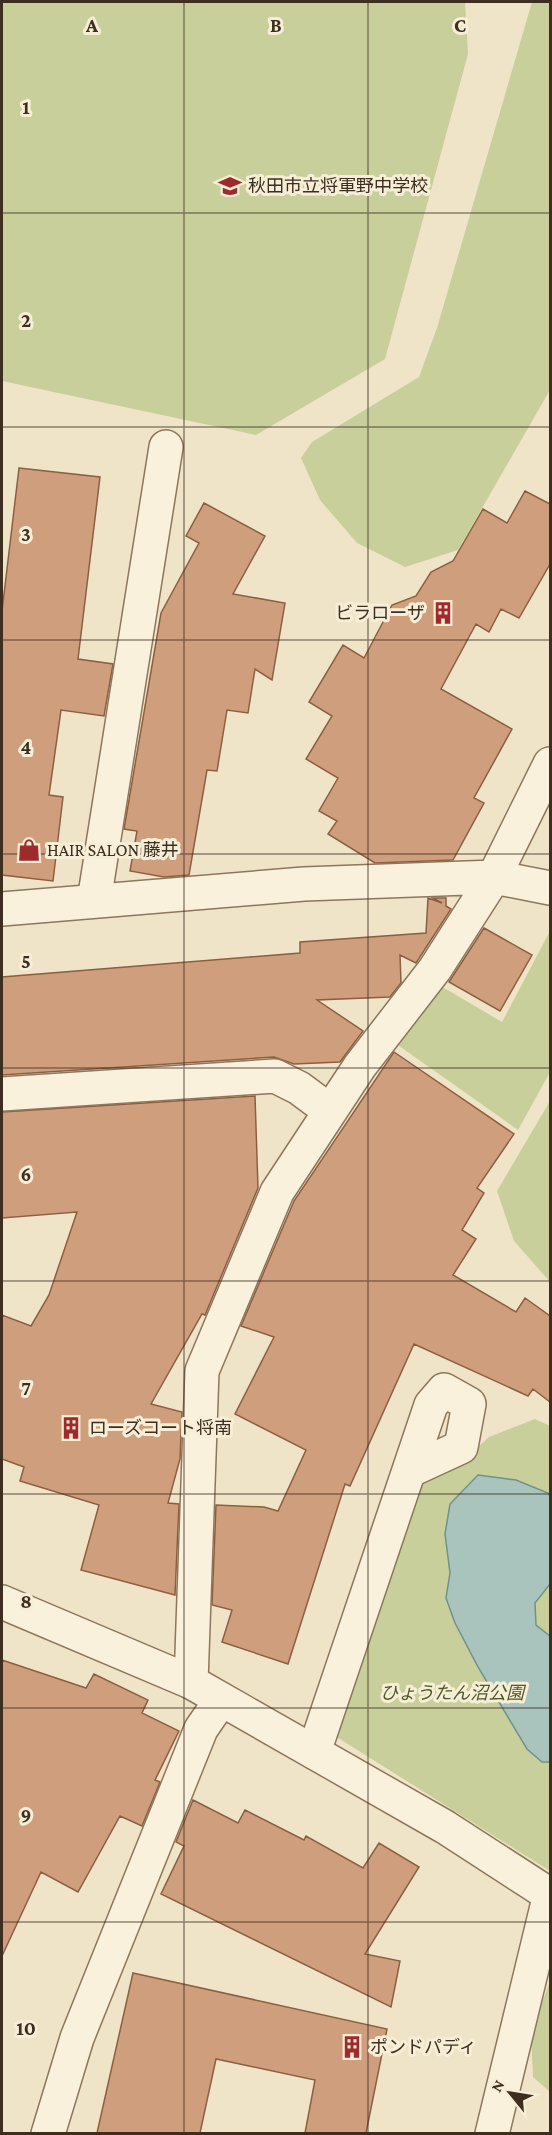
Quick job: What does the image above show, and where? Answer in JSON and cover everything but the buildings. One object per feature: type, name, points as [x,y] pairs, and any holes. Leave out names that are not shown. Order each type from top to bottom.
[{"type":"street","points":[[94,901],[166,447]]},
{"type":"street","points":[[192,1682],[202,1371],[277,1192],[360,1066],[435,969],[494,877],[550,764]]},
{"type":"street","points":[[2,909],[304,884],[494,877],[550,888]]},
{"type":"street","points":[[2,1094],[275,1076],[299,1088],[330,1111]]},
{"type":"street","points":[[314,1752],[409,1470]]},
{"type":"street","points":[[2,1602],[192,1682],[446,1827],[550,1895],[492,2133]]},
{"type":"street","points":[[48,2133],[77,2038],[201,1729],[221,1700]]},
{"type":"green space","name":"秋田市立将軍野中学校","points":[[2,2],[465,2],[468,54],[385,359],[256,435],[2,381]]},
{"type":"green space","points":[[532,2],[550,2],[550,390],[458,550],[405,567],[357,543],[320,500],[301,458],[312,442],[419,377],[437,328]]},
{"type":"green space","points":[[550,931],[550,1072],[518,1130],[395,1043],[434,982],[502,1022]]},
{"type":"green space","points":[[550,1101],[550,1282],[514,1241],[497,1191]]},
{"type":"green space","name":"ひょうたん沼公園","points":[[535,1419],[550,1426],[550,1871],[335,1736],[412,1485],[460,1463],[489,1437]]},
{"type":"green space","points":[[550,1981],[550,2092],[533,2077],[531,2033]]},
{"type":"water","points":[[478,1475],[516,1480],[548,1493],[550,1496],[550,1584],[535,1603],[536,1625],[550,1636],[550,1762],[542,1762],[527,1749],[478,1667],[455,1623],[446,1598],[450,1573],[445,1534],[450,1504]]},
{"type":"place","name":"秋田市立将軍野中学校","points":[[230,186]]},
{"type":"place","name":"ビラローザ","points":[[443,613]]},
{"type":"place","name":"HAIR SALON 藤井","points":[[29,850]]},
{"type":"place","name":"ローズコート将南","points":[[71,1428]]},
{"type":"place","name":"ポンドパディ","points":[[352,2047]]}]
